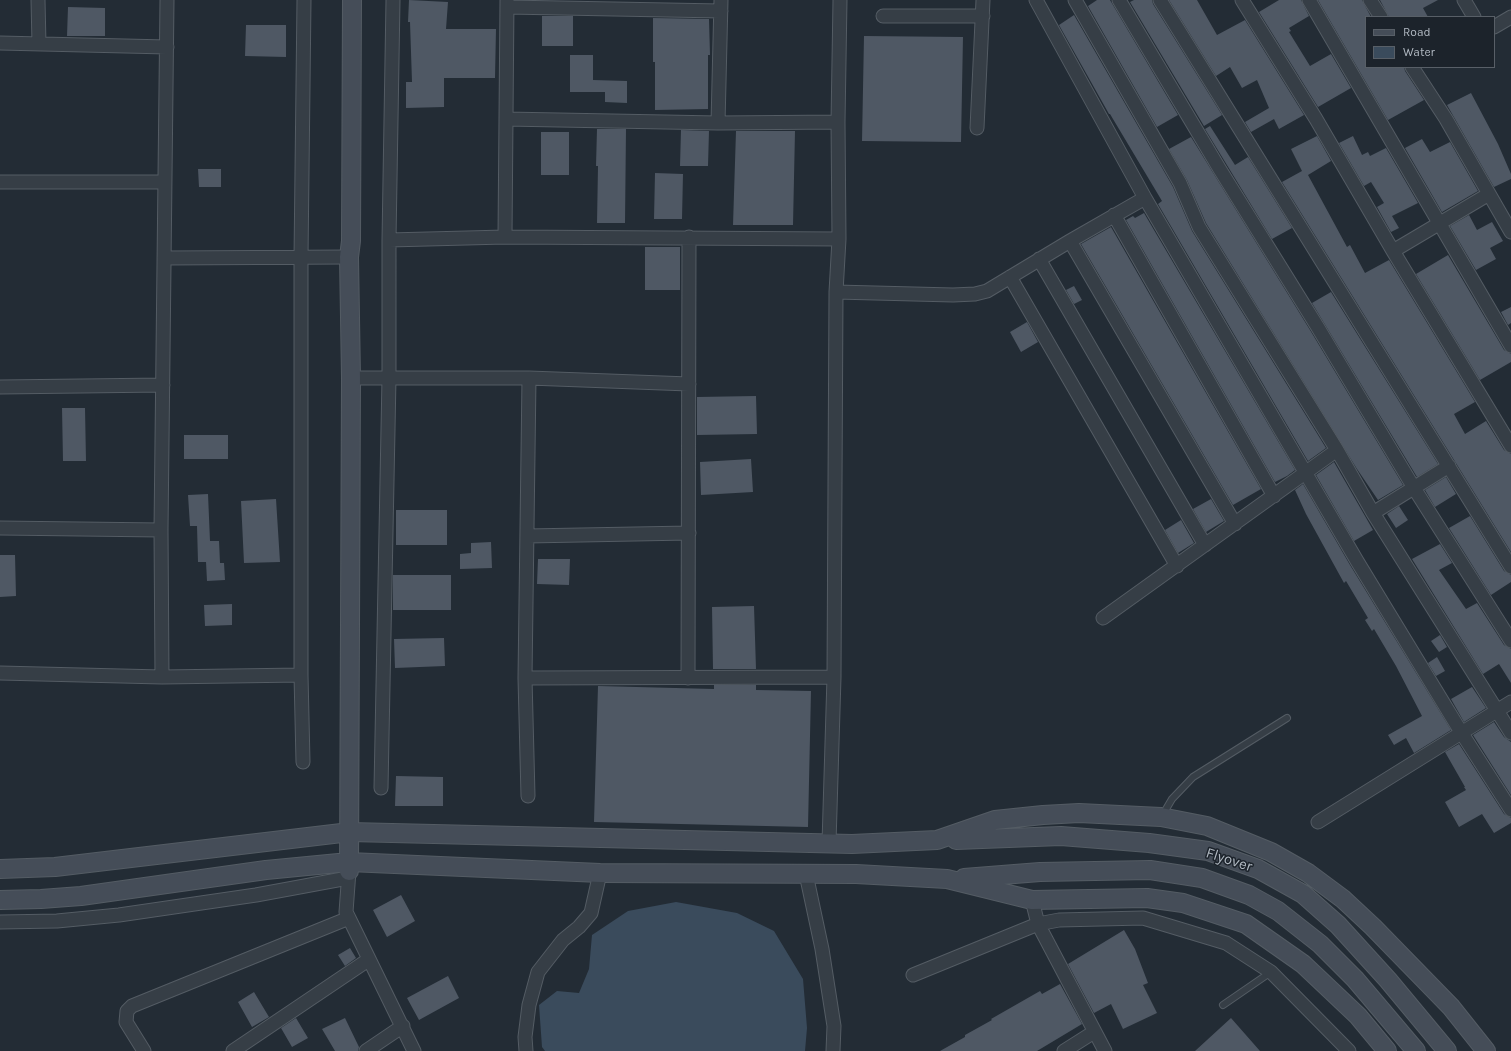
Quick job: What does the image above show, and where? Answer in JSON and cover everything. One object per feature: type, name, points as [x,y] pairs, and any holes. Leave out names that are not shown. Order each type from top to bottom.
[{"type":"main road","points":[[348,870],[350,832],[351,378],[349,258],[351,241],[352,0]]},
{"type":"main road","points":[[937,840],[995,820],[1079,813],[1161,817],[1207,826],[1271,852],[1308,873],[1344,899],[1451,1007],[1486,1051]]},
{"type":"main road","name":"Flyover","points":[[0,869],[55,867],[350,832],[852,844],[1061,836],[1149,843],[1208,851],[1258,869],[1303,894],[1338,925],[1388,980],[1447,1051]]},
{"type":"main road","points":[[852,844],[856,874]]},
{"type":"main road","points":[[0,900],[81,896],[266,870],[856,874],[948,879],[1032,900],[1147,898],[1183,903],[1246,924],[1303,964],[1358,1016],[1387,1051]]},
{"type":"main road","name":"Flyover","points":[[948,879],[1007,874],[1100,870],[1150,870],[1202,878],[1249,895],[1278,911],[1320,944],[1355,979],[1416,1051]]},
{"type":"street","points":[[38,0],[39,44]]},
{"type":"street","points":[[162,677],[161,530],[167,0]]},
{"type":"street","points":[[303,762],[301,675],[304,0]]},
{"type":"street","points":[[381,788],[389,378],[389,240],[393,0]]},
{"type":"street","points":[[829,843],[834,677],[836,292],[839,239],[838,122],[840,0]]},
{"type":"street","points":[[977,128],[984,0]]},
{"type":"street","points":[[1036,0],[1145,198],[1357,561],[1461,732],[1511,810]]},
{"type":"street","points":[[1075,0],[1182,187],[1199,227],[1337,450],[1373,513],[1511,733]]},
{"type":"street","points":[[1120,0],[1219,168],[1321,332],[1414,488],[1511,641]]},
{"type":"street","points":[[1160,0],[1511,567]]},
{"type":"street","points":[[1242,0],[1316,119],[1393,252],[1511,446]]},
{"type":"street","points":[[1309,0],[1511,346]]},
{"type":"street","points":[[1370,0],[1380,16]]},
{"type":"street","points":[[1464,0],[1473,16]]},
{"type":"street","points":[[505,237],[508,3],[721,5],[718,123]]},
{"type":"street","points":[[883,16],[983,16]]},
{"type":"street","points":[[1495,26],[1511,17]]},
{"type":"street","points":[[0,43],[167,47]]},
{"type":"street","points":[[1413,68],[1446,120],[1511,232]]},
{"type":"street","points":[[506,119],[718,123],[838,122]]},
{"type":"street","points":[[0,182],[164,182]]},
{"type":"street","points":[[1393,252],[1489,194]]},
{"type":"street","points":[[836,292],[975,294],[987,291],[1070,240],[1145,198]]},
{"type":"street","points":[[1114,215],[1274,496]]},
{"type":"street","points":[[389,240],[505,237],[839,239]]},
{"type":"street","points":[[688,678],[689,237]]},
{"type":"street","points":[[1070,240],[1235,524]]},
{"type":"street","points":[[164,258],[349,258]]},
{"type":"street","points":[[1039,259],[1205,545]]},
{"type":"street","points":[[1010,277],[1177,566]]},
{"type":"street","points":[[351,378],[529,378],[689,384]]},
{"type":"street","points":[[528,796],[525,678],[529,378]]},
{"type":"street","points":[[0,387],[163,385]]},
{"type":"street","points":[[1103,618],[1337,450]]},
{"type":"street","points":[[1373,513],[1449,466]]},
{"type":"street","points":[[0,528],[161,530]]},
{"type":"street","points":[[527,536],[688,533]]},
{"type":"street","points":[[0,673],[162,677],[301,675]]},
{"type":"street","points":[[525,678],[834,677]]},
{"type":"street","points":[[1318,822],[1511,702]]},
{"type":"street","points":[[0,922],[57,922],[119,915],[256,895],[348,870],[346,912],[368,960],[403,1026],[414,1051]]},
{"type":"street","points":[[526,1051],[529,1005],[538,972],[563,940],[579,927],[591,913],[600,873]]},
{"type":"street","points":[[806,874],[822,949],[834,1026],[833,1051]]},
{"type":"street","points":[[1032,900],[1038,924],[1105,1051]]},
{"type":"street","points":[[144,1051],[126,1022],[127,1011],[132,1006],[349,918]]},
{"type":"street","points":[[913,975],[1038,924],[1059,920],[1143,918],[1226,943],[1271,972],[1349,1051]]},
{"type":"street","points":[[233,1051],[368,960]]},
{"type":"street","points":[[366,1051],[403,1026]]},
{"type":"street","points":[[1064,1051],[1094,1032]]},
{"type":"lane","points":[[1161,817],[1172,799],[1193,777],[1287,718]]},
{"type":"lane","points":[[1223,1005],[1271,972]]},
{"type":"water","points":[[676,902],[737,913],[774,931],[803,979],[807,1028],[805,1051],[545,1051],[542,1047],[539,1005],[557,991],[579,993],[589,969],[592,935],[628,911]]},
{"type":"building","points":[[409,0],[448,2],[446,29],[496,29],[495,78],[444,78],[444,107],[406,108],[406,82],[412,82],[410,22],[408,22]]},
{"type":"building","points":[[1097,0],[1110,0],[1178,115],[1157,127],[1088,6]]},
{"type":"building","points":[[1134,0],[1152,0],[1153,4],[1222,115],[1204,126],[1130,2]]},
{"type":"building","points":[[1169,0],[1197,0],[1217,35],[1245,20],[1304,115],[1279,129],[1274,119],[1251,132],[1245,122],[1269,108],[1257,80],[1242,88],[1230,67],[1216,76]]},
{"type":"building","points":[[1279,0],[1301,0],[1309,16],[1289,28],[1291,31],[1289,32],[1310,66],[1331,54],[1351,88],[1318,107],[1259,12]]},
{"type":"building","points":[[1318,0],[1362,0],[1370,16],[1365,16],[1365,68],[1404,68],[1424,100],[1388,120]]},
{"type":"building","points":[[1380,0],[1438,0],[1423,8],[1427,16],[1388,16]]},
{"type":"building","points":[[68,7],[105,8],[105,36],[67,36]]},
{"type":"building","points":[[1074,15],[1173,187],[1192,231],[1326,448],[1308,461],[1158,204],[1162,201],[1109,114],[1059,25]]},
{"type":"building","points":[[542,16],[573,16],[573,46],[542,46]]},
{"type":"building","points":[[653,18],[709,19],[710,55],[708,55],[708,109],[655,110]]},
{"type":"building","points":[[246,25],[286,25],[286,57],[245,56]]},
{"type":"building","points":[[864,36],[963,37],[961,142],[862,141]]},
{"type":"building","points":[[570,55],[593,55],[593,80],[627,81],[627,103],[605,102],[605,92],[570,92]]},
{"type":"building","points":[[1471,93],[1498,144],[1511,174],[1511,179],[1494,187],[1447,105]]},
{"type":"building","points":[[1210,126],[1235,165],[1248,157],[1292,228],[1272,239],[1205,129]]},
{"type":"building","points":[[597,129],[626,129],[625,223],[597,223]]},
{"type":"building","points":[[681,130],[709,131],[708,166],[680,166]]},
{"type":"building","points":[[736,131],[795,131],[793,225],[733,225]]},
{"type":"building","points":[[541,132],[569,132],[569,175],[541,175]]},
{"type":"building","points":[[1317,136],[1331,161],[1308,175],[1347,247],[1350,245],[1365,273],[1389,260],[1475,402],[1454,414],[1465,434],[1486,421],[1504,450],[1511,454],[1511,552],[1282,182],[1302,171],[1291,149]]},
{"type":"building","points":[[1353,136],[1362,155],[1368,152],[1370,156],[1386,148],[1418,203],[1392,216],[1399,228],[1391,232],[1377,207],[1384,203],[1371,182],[1364,186],[1339,143]]},
{"type":"building","points":[[1191,137],[1310,330],[1403,485],[1378,500],[1357,469],[1206,223],[1187,180],[1169,149]]},
{"type":"building","points":[[1422,139],[1430,152],[1450,142],[1478,191],[1442,212],[1405,148]]},
{"type":"building","points":[[198,169],[221,169],[221,187],[199,187]]},
{"type":"building","points":[[655,173],[683,174],[682,219],[654,219]]},
{"type":"building","points":[[1144,213],[1295,470],[1287,476],[1275,482],[1126,220],[1133,216],[1135,218]]},
{"type":"building","points":[[1469,215],[1477,230],[1492,222],[1503,241],[1490,248],[1496,259],[1476,270],[1450,226]]},
{"type":"building","points":[[1111,227],[1261,489],[1233,505],[1081,244]]},
{"type":"building","points":[[645,247],[680,247],[680,290],[645,290]]},
{"type":"building","points":[[1448,255],[1504,350],[1511,354],[1511,362],[1480,380],[1416,274]]},
{"type":"building","points":[[1074,286],[1082,300],[1074,304],[1066,290]]},
{"type":"building","points":[[1331,292],[1438,464],[1417,477],[1312,303]]},
{"type":"building","points":[[1511,307],[1511,323],[1508,325],[1501,312]]},
{"type":"building","points":[[1027,322],[1038,342],[1021,352],[1010,332]]},
{"type":"building","points":[[756,396],[757,434],[697,435],[697,397]]},
{"type":"building","points":[[62,408],[85,408],[86,461],[63,461]]},
{"type":"building","points":[[184,435],[228,435],[228,459],[184,459]]},
{"type":"building","points":[[751,459],[753,492],[701,495],[700,462]]},
{"type":"building","points":[[1334,462],[1373,530],[1354,541],[1316,475]]},
{"type":"building","points":[[1446,477],[1456,494],[1435,507],[1425,490]]},
{"type":"building","points":[[1303,484],[1350,565],[1451,730],[1414,753],[1406,738],[1394,745],[1388,735],[1422,716],[1396,666],[1374,629],[1372,631],[1365,620],[1368,618],[1346,581],[1344,583],[1306,514],[1295,490]]},
{"type":"building","points":[[208,494],[210,541],[219,541],[220,563],[224,563],[225,580],[207,581],[206,562],[198,562],[197,526],[190,526],[188,495]]},
{"type":"building","points":[[276,499],[280,562],[244,563],[241,501]]},
{"type":"building","points":[[1211,499],[1224,521],[1206,532],[1193,509]]},
{"type":"building","points":[[1399,506],[1408,520],[1396,528],[1387,514]]},
{"type":"building","points":[[396,510],[447,510],[447,545],[396,545]]},
{"type":"building","points":[[1470,516],[1504,571],[1511,575],[1511,582],[1491,595],[1449,528]]},
{"type":"building","points":[[1181,520],[1194,543],[1178,553],[1165,530]]},
{"type":"building","points":[[491,542],[492,568],[460,569],[460,554],[471,553],[471,543]]},
{"type":"building","points":[[1440,544],[1452,563],[1439,570],[1466,609],[1477,603],[1504,645],[1511,649],[1511,683],[1499,664],[1483,674],[1412,559]]},
{"type":"building","points":[[0,555],[15,555],[16,596],[0,597]]},
{"type":"building","points":[[538,559],[570,559],[569,585],[537,584]]},
{"type":"building","points":[[393,575],[451,575],[451,610],[393,610]]},
{"type":"building","points":[[232,604],[232,625],[205,626],[204,605]]},
{"type":"building","points":[[754,606],[756,669],[713,669],[712,607]]},
{"type":"building","points":[[1440,635],[1447,647],[1439,652],[1431,641]]},
{"type":"building","points":[[444,638],[445,666],[395,668],[394,639]]},
{"type":"building","points":[[1437,657],[1445,671],[1436,676],[1428,663]]},
{"type":"building","points":[[714,685],[756,685],[756,690],[811,691],[808,827],[594,822],[598,686],[714,689]]},
{"type":"building","points":[[1472,687],[1486,708],[1464,722],[1451,699]]},
{"type":"building","points":[[1494,722],[1504,737],[1511,742],[1511,795],[1473,735]]},
{"type":"building","points":[[1459,744],[1504,814],[1511,818],[1511,823],[1494,833],[1482,814],[1459,827],[1445,802],[1466,790],[1445,752]]},
{"type":"building","points":[[396,776],[443,777],[443,806],[395,806]]},
{"type":"building","points":[[401,895],[415,921],[387,937],[373,910]]},
{"type":"building","points":[[1124,930],[1135,949],[1148,983],[1143,985],[1157,1013],[1123,1029],[1111,1004],[1094,1013],[1068,964]]},
{"type":"building","points":[[350,948],[356,958],[345,966],[338,955]]},
{"type":"building","points":[[448,976],[459,998],[419,1020],[407,998]]},
{"type":"building","points":[[1060,984],[1082,1024],[1037,1051],[940,1051],[965,1037],[965,1035],[992,1020],[991,1019],[1040,991],[1042,994]]},
{"type":"building","points":[[254,992],[269,1017],[252,1027],[238,1002]]},
{"type":"building","points":[[296,1018],[308,1038],[292,1047],[281,1028]]},
{"type":"building","points":[[345,1018],[359,1047],[358,1051],[335,1051],[322,1029]]},
{"type":"building","points":[[1231,1018],[1260,1051],[1195,1051]]}]
